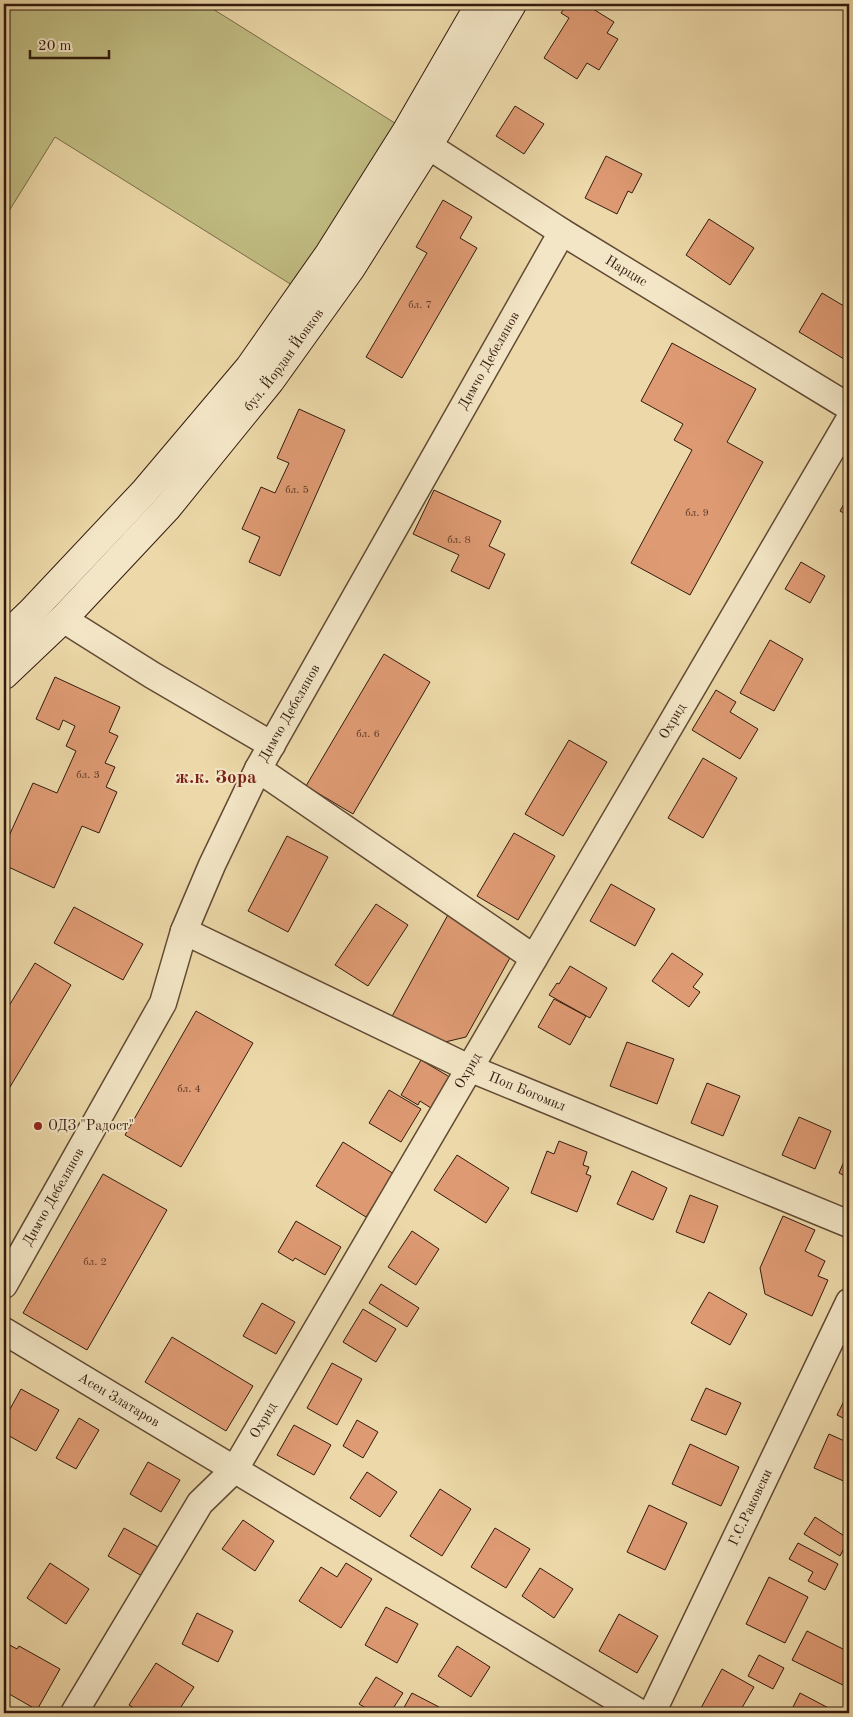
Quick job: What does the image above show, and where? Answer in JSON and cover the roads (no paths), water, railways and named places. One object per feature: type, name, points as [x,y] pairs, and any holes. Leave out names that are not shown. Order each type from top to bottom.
[{"type":"street","name":"бул. Йордан Йовков","points":[[4,675],[63,619],[167,508],[270,382],[351,268],[417,139],[480,4]]},
{"type":"street","name":"бул. Йордан Йовков","points":[[4,638],[32,611],[145,490],[249,368],[330,254],[417,139],[512,4]]},
{"type":"street","name":"Нарцис","points":[[417,139],[562,232],[849,407]]},
{"type":"street","name":"Димчо Дебелянов","points":[[4,1285],[163,1003],[184,931],[212,865],[258,769],[562,232]]},
{"type":"street","name":"Охрид","points":[[74,1713],[200,1503],[234,1469],[849,420]]},
{"type":"street","points":[[63,619],[272,746]]},
{"type":"street","points":[[258,769],[534,958]]},
{"type":"street","name":"Поп Богомил","points":[[184,931],[469,1068],[849,1224]]},
{"type":"street","name":"Г.С.Раковски","points":[[652,1713],[849,1302]]},
{"type":"street","name":"Асен Златаров","points":[[4,1331],[640,1713]]},
{"type":"place","name":"ОДЗ \"Радост\"","points":[[38,1126]]},
{"type":"district","name":"ж.к. Зора","points":[[216,778]]}]
